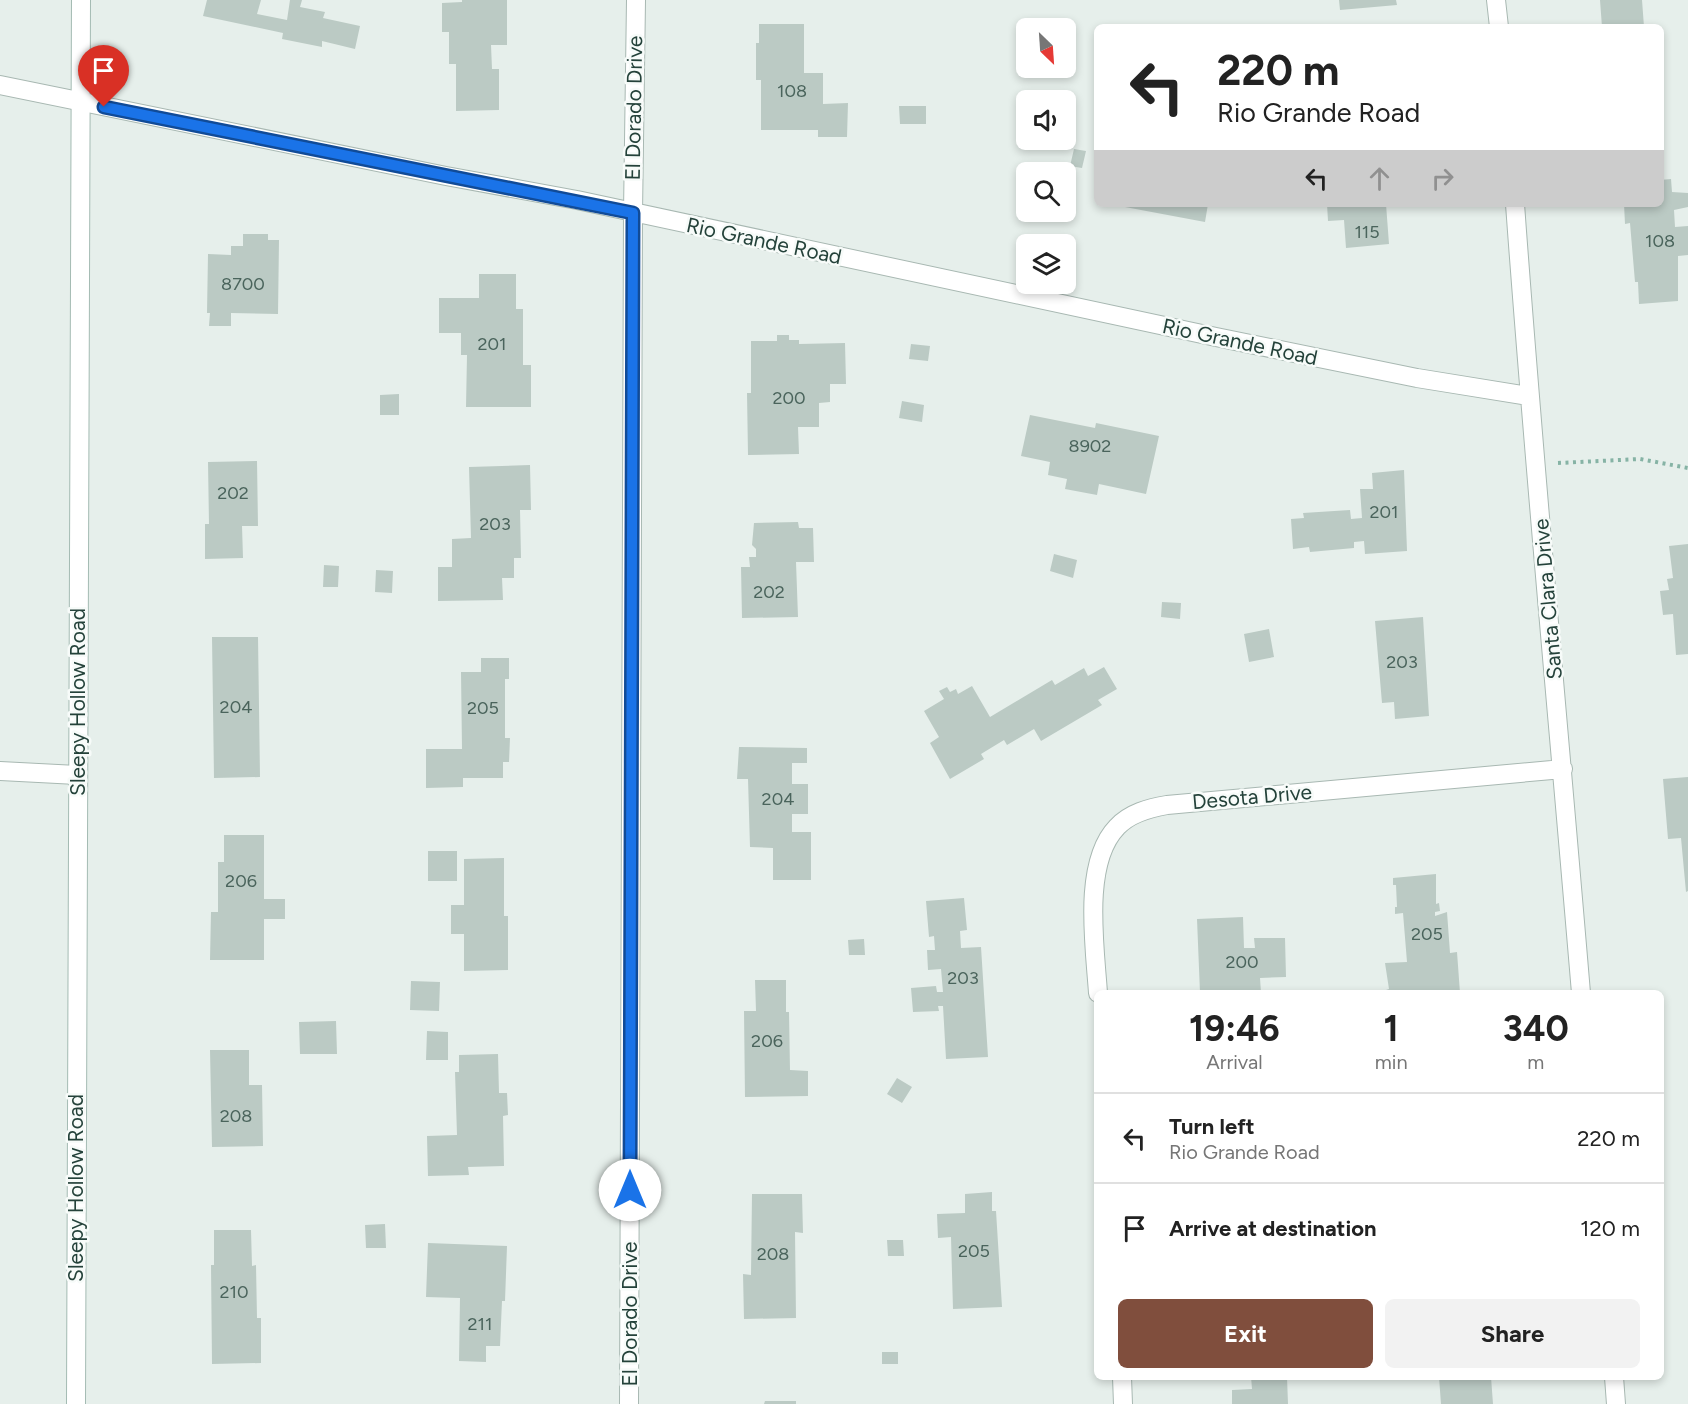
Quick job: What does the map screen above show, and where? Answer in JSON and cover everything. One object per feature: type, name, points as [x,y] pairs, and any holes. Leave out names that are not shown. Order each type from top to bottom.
[{"type":"street","name":"Sleepy Hollow Road","points":[[76,1404],[81,0]]},
{"type":"street","name":"El Dorado Drive","points":[[629,1404],[633,213],[636,0]]},
{"type":"street","points":[[1496,0],[1499,24]]},
{"type":"street","name":"Rio Grande Road","points":[[0,84],[633,213],[1417,378],[1529,396]]},
{"type":"street","name":"Santa Clara Drive","points":[[1515,207],[1529,396],[1581,990]]},
{"type":"street","name":"Desota Drive","points":[[1098,990],[1094,925],[1096,876],[1103,851],[1116,828],[1146,809],[1167,805],[1563,769]]},
{"type":"street","points":[[0,771],[78,774]]},
{"type":"street","points":[[1122,1380],[1123,1404]]},
{"type":"street","points":[[1614,1380],[1616,1404]]},
{"type":"path","points":[[1535,465],[1641,459],[1688,468]]},
{"type":"building","points":[[207,0],[261,0],[257,14],[287,20],[290,0],[302,0],[300,7],[325,12],[323,18],[360,26],[355,49],[322,41],[322,47],[282,39],[283,33],[203,16]]},
{"type":"building","points":[[462,0],[507,0],[507,45],[491,45],[492,69],[499,69],[499,110],[456,111],[456,64],[449,64],[449,32],[442,32],[442,3],[462,2]]},
{"type":"building","points":[[1339,0],[1396,0],[1397,5],[1340,10]]},
{"type":"building","points":[[1600,0],[1642,0],[1644,24],[1602,24]]},
{"type":"building","points":[[759,24],[804,24],[804,73],[823,73],[823,104],[848,103],[847,137],[818,137],[818,130],[761,130],[761,80],[756,80],[756,43],[759,43]]},
{"type":"building","points":[[899,106],[926,106],[926,124],[900,124]]},
{"type":"building","points":[[1074,150],[1086,151],[1082,168],[1076,167],[1076,162],[1071,162]]},
{"type":"building","points":[[1671,179],[1672,192],[1688,193],[1688,207],[1674,210],[1675,227],[1688,226],[1688,255],[1678,256],[1678,301],[1639,304],[1630,223],[1625,224],[1624,207],[1664,207],[1664,180]]},
{"type":"building","points":[[1125,207],[1208,207],[1205,222]]},
{"type":"building","points":[[1327,207],[1386,207],[1389,244],[1346,248],[1344,220],[1328,221]]},
{"type":"building","points":[[243,234],[268,234],[268,240],[279,240],[278,314],[231,313],[231,326],[209,326],[210,313],[207,313],[208,254],[231,255],[231,246],[243,246]]},
{"type":"building","points":[[479,274],[516,274],[516,309],[523,309],[523,365],[531,365],[531,407],[466,407],[467,355],[461,355],[461,333],[439,333],[439,298],[479,298]]},
{"type":"building","points":[[777,335],[789,335],[789,340],[799,340],[799,344],[845,343],[846,384],[830,384],[830,402],[819,403],[819,427],[798,427],[799,454],[748,455],[747,393],[751,393],[751,341],[777,341]]},
{"type":"building","points":[[911,344],[930,346],[928,361],[909,359]]},
{"type":"building","points":[[399,394],[399,415],[380,415],[380,395]]},
{"type":"building","points":[[902,401],[924,405],[922,422],[899,418]]},
{"type":"building","points":[[1030,415],[1095,428],[1096,423],[1159,436],[1146,494],[1099,484],[1097,495],[1065,489],[1067,479],[1048,475],[1050,462],[1021,456]]},
{"type":"building","points":[[257,461],[258,526],[242,526],[243,558],[205,559],[205,524],[209,524],[208,462]]},
{"type":"building","points":[[530,465],[531,510],[520,510],[521,558],[514,558],[514,578],[502,578],[503,600],[438,601],[438,567],[452,567],[452,539],[471,538],[469,467]]},
{"type":"building","points":[[1404,470],[1407,551],[1365,554],[1364,541],[1354,542],[1354,548],[1310,552],[1309,547],[1293,549],[1291,519],[1304,518],[1303,513],[1350,510],[1351,519],[1362,518],[1360,489],[1373,489],[1372,473]]},
{"type":"building","points":[[798,522],[799,528],[813,528],[814,562],[796,562],[798,617],[742,618],[741,567],[750,567],[749,557],[756,557],[756,549],[752,545],[754,523]]},
{"type":"building","points":[[1688,544],[1688,654],[1676,655],[1673,614],[1663,615],[1660,591],[1669,590],[1667,579],[1673,578],[1669,546]]},
{"type":"building","points":[[1054,554],[1077,560],[1073,578],[1050,571]]},
{"type":"building","points":[[324,565],[339,566],[338,587],[323,587]]},
{"type":"building","points":[[376,570],[393,571],[392,593],[375,592]]},
{"type":"building","points":[[1162,602],[1181,603],[1180,619],[1161,617]]},
{"type":"building","points":[[1423,617],[1429,716],[1395,719],[1394,702],[1382,703],[1375,621]]},
{"type":"building","points":[[1269,629],[1274,657],[1249,662],[1244,634]]},
{"type":"building","points":[[212,637],[258,637],[260,777],[214,778]]},
{"type":"building","points":[[481,658],[509,658],[509,679],[505,679],[505,738],[510,738],[509,762],[503,762],[503,778],[463,778],[463,787],[426,788],[426,749],[462,749],[461,672],[481,672]]},
{"type":"building","points":[[1104,667],[1117,689],[1098,700],[1102,705],[1041,741],[1034,729],[1007,745],[1004,740],[981,754],[984,759],[950,779],[930,743],[939,737],[924,711],[944,699],[939,691],[947,687],[950,692],[956,689],[958,694],[972,686],[990,717],[1052,680],[1055,685],[1084,668],[1088,676]]},
{"type":"building","points":[[739,747],[807,748],[807,763],[792,763],[792,784],[808,784],[808,814],[792,814],[792,832],[811,832],[811,880],[773,880],[773,848],[750,847],[748,779],[737,779]]},
{"type":"building","points":[[1688,777],[1688,891],[1686,892],[1681,838],[1668,839],[1663,779]]},
{"type":"building","points":[[224,835],[264,835],[264,899],[285,899],[285,919],[264,919],[264,960],[210,960],[211,912],[218,912],[218,862],[224,862]]},
{"type":"building","points":[[428,851],[457,851],[457,881],[428,881]]},
{"type":"building","points":[[504,858],[504,916],[508,916],[508,970],[464,971],[464,934],[451,934],[451,905],[464,905],[464,859]]},
{"type":"building","points":[[1436,874],[1436,904],[1439,903],[1440,911],[1435,912],[1435,916],[1447,912],[1450,953],[1457,952],[1460,990],[1386,990],[1389,989],[1385,963],[1407,962],[1403,913],[1395,914],[1396,885],[1393,885],[1393,878]]},
{"type":"building","points":[[964,898],[967,930],[960,931],[961,948],[981,947],[988,1057],[946,1059],[943,1006],[938,1006],[939,1011],[913,1012],[911,988],[936,986],[937,992],[943,992],[941,969],[928,970],[927,950],[935,950],[934,936],[929,937],[926,901]]},
{"type":"building","points":[[1243,917],[1244,948],[1255,948],[1254,938],[1285,938],[1286,977],[1260,978],[1261,990],[1200,990],[1197,919]]},
{"type":"building","points":[[864,939],[865,955],[849,955],[848,940]]},
{"type":"building","points":[[755,980],[786,980],[790,1070],[808,1071],[808,1096],[745,1097],[744,1011],[756,1011]]},
{"type":"building","points":[[411,981],[440,982],[439,1011],[410,1010]]},
{"type":"building","points":[[336,1021],[337,1054],[300,1054],[299,1022]]},
{"type":"building","points":[[427,1031],[448,1032],[448,1060],[426,1060]]},
{"type":"building","points":[[210,1050],[249,1050],[249,1085],[262,1085],[263,1146],[212,1147]]},
{"type":"building","points":[[498,1054],[499,1093],[507,1093],[508,1115],[503,1116],[504,1166],[468,1167],[469,1175],[428,1176],[427,1136],[457,1135],[455,1072],[459,1072],[459,1055]]},
{"type":"building","points":[[897,1078],[912,1087],[902,1103],[887,1094]]},
{"type":"building","points":[[992,1192],[992,1211],[996,1211],[1002,1307],[953,1309],[951,1237],[938,1238],[937,1214],[965,1213],[965,1194]]},
{"type":"building","points":[[752,1194],[802,1194],[803,1233],[795,1232],[796,1318],[744,1319],[743,1274],[751,1275]]},
{"type":"building","points":[[385,1224],[386,1248],[366,1248],[365,1225]]},
{"type":"building","points":[[214,1230],[251,1230],[252,1266],[256,1265],[257,1318],[261,1318],[261,1363],[212,1364],[211,1265],[214,1265]]},
{"type":"building","points":[[887,1240],[903,1240],[904,1256],[888,1256]]},
{"type":"building","points":[[428,1243],[507,1246],[505,1301],[502,1301],[500,1346],[486,1346],[486,1362],[459,1361],[460,1298],[426,1297]]},
{"type":"building","points":[[882,1352],[898,1352],[898,1364],[882,1364]]},
{"type":"building","points":[[1251,1380],[1287,1380],[1288,1404],[1232,1404],[1232,1390],[1252,1389]]},
{"type":"building","points":[[1439,1380],[1491,1380],[1493,1404],[1441,1404]]},
{"type":"building","points":[[765,1401],[796,1401],[796,1404],[764,1404]]},
{"type":"route","points":[[104,107],[633,213],[630,1190]]}]
